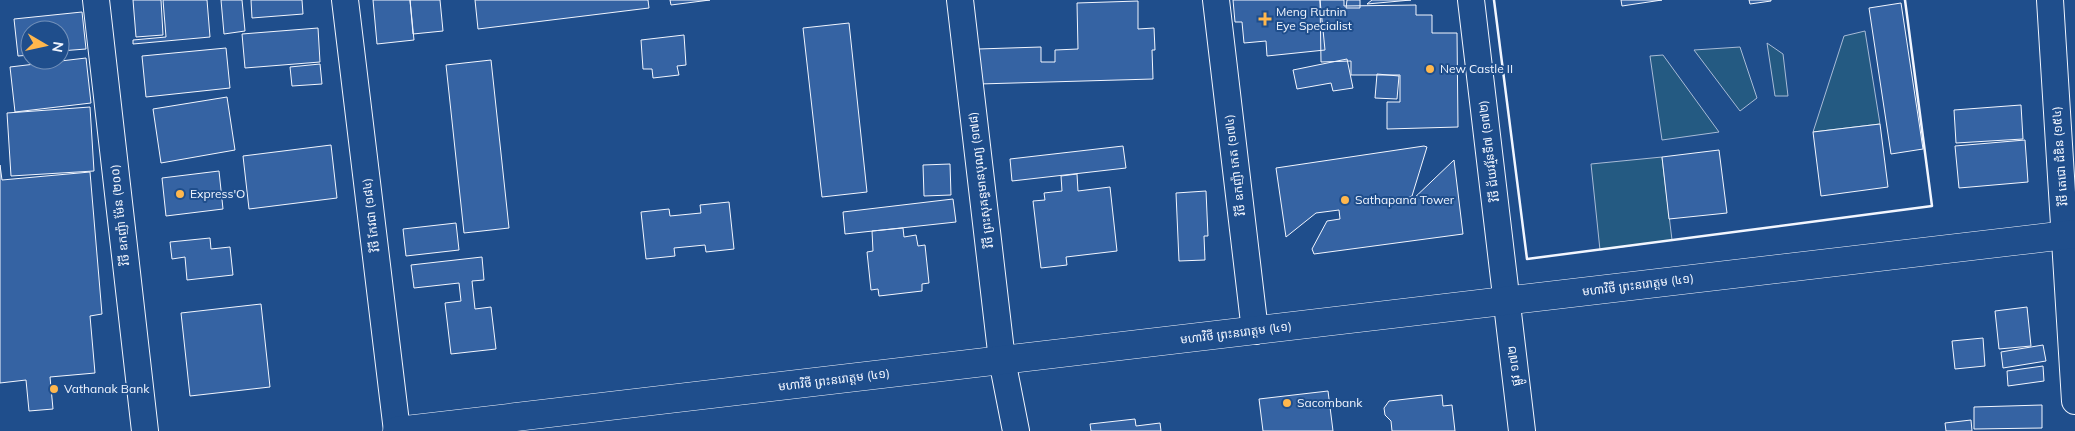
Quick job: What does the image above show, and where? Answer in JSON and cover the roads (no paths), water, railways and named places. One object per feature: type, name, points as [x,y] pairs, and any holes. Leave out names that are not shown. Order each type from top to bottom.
[{"type":"main road","name":"មហាវិថី ព្រះនរោត្តម (៤១)","points":[[397,431],[2070,235]]},
{"type":"street","name":"វិថី ឧកញ៉ា ម៉ែន (២០០)","points":[[96,0],[145,431]]},
{"type":"street","name":"វិថី កែវជា (១៨៤)","points":[[345,0],[397,431]]},
{"type":"street","name":"វិថី ព្រះសុគន្ធមានបុណ្យ (១៧៨)","points":[[960,0],[1002,360],[1016,431]]},
{"type":"street","name":"វិថី ឧកញ៉ា កេត (១៧៤)","points":[[1216,0],[1255,330]]},
{"type":"street","name":"វិថី ជ័យវរ្ម័នទី៧ (១៧២)","points":[[1471,0],[1506,301]]},
{"type":"street","name":"វិថី តេជោ ដំឌិន (១៥៤)","points":[[2050,0],[2070,235],[2075,401]]},
{"type":"street","name":"ផ្លូវ ១៧២","points":[[1506,301],[1522,431]]},
{"type":"place","name":"Meng Rutnin Eye Specialist","points":[[1265,19]]},
{"type":"place","name":"New Castle II","points":[[1430,69]]},
{"type":"place","name":"Express'O","points":[[180,194]]},
{"type":"place","name":"Sathapana Tower","points":[[1345,200]]},
{"type":"place","name":"Vathanak Bank","points":[[54,389]]},
{"type":"place","name":"Sacombank","points":[[1287,403]]}]
